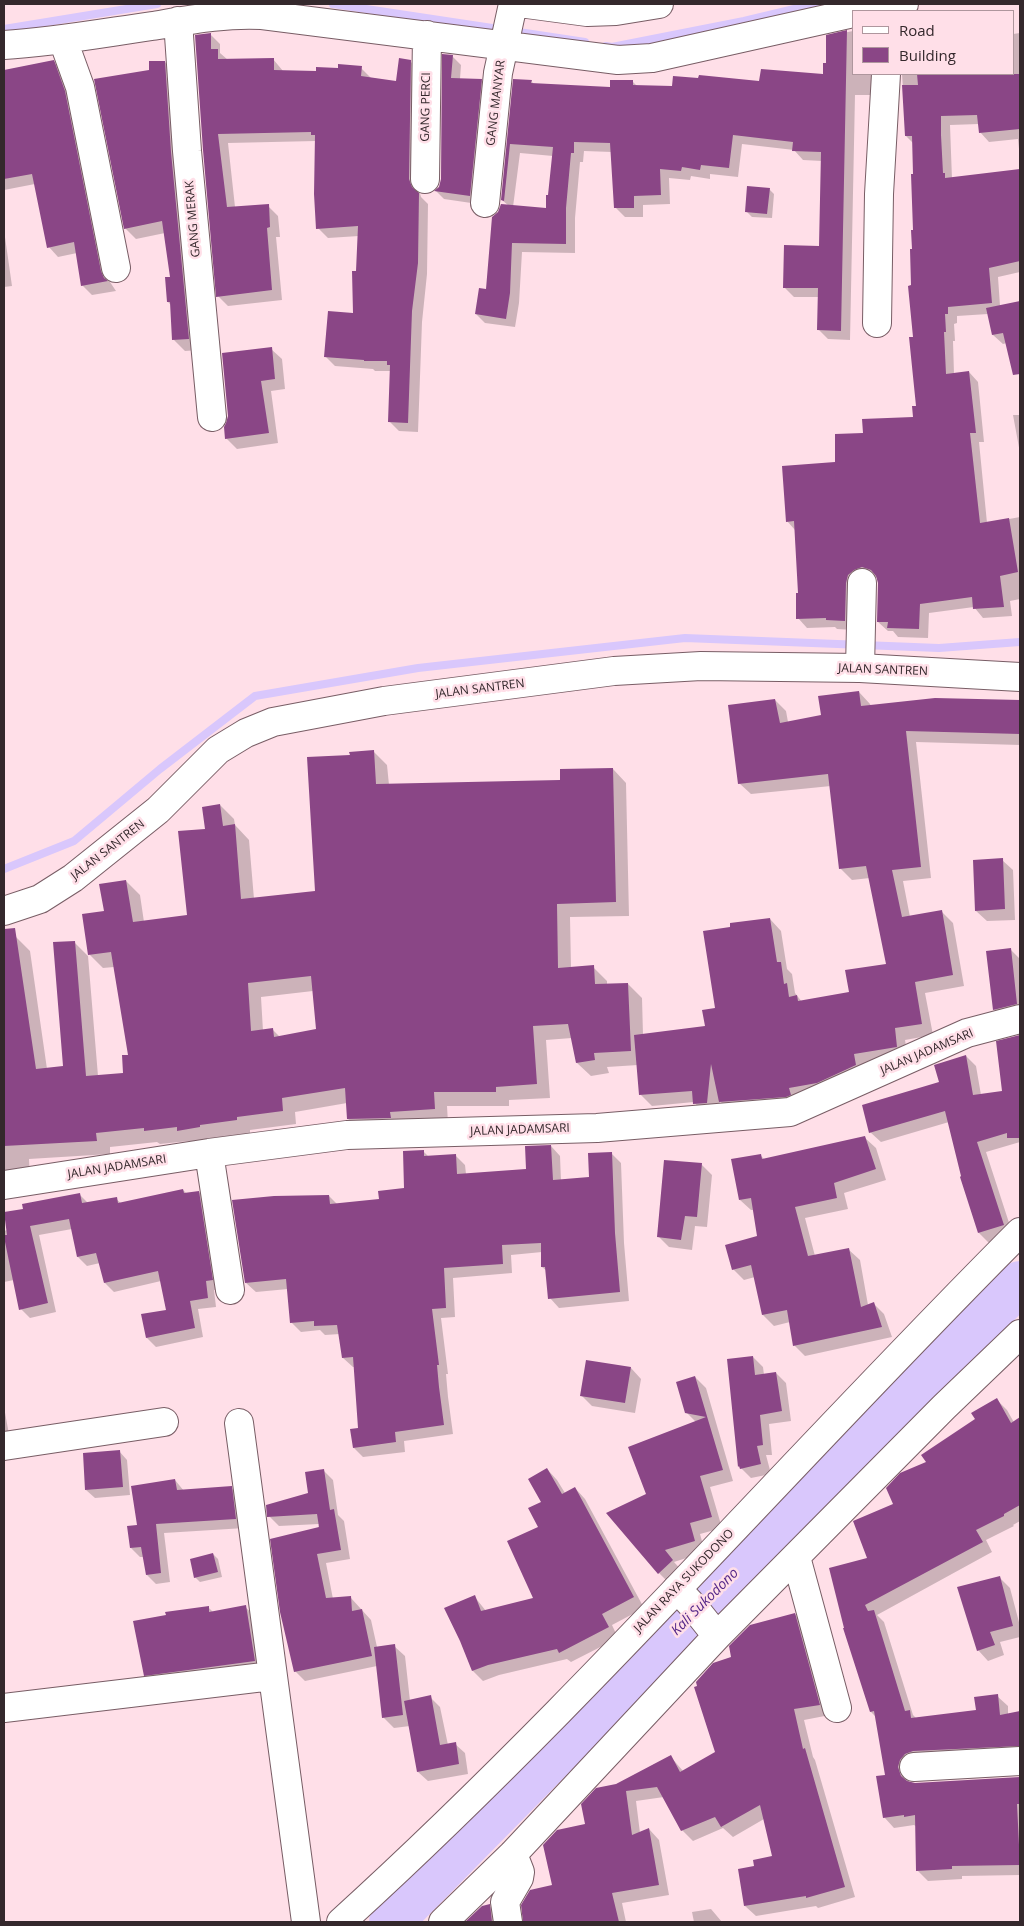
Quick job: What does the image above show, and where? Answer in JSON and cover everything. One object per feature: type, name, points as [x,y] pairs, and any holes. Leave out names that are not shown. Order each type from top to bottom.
[{"type":"street","points":[[517,6],[587,12],[616,11],[659,4]]},
{"type":"street","name":"GANG MANYAR","points":[[485,203],[498,73],[505,42],[517,6]]},
{"type":"street","points":[[870,10],[896,7]]},
{"type":"street","points":[[4,45],[64,40],[178,20],[236,14],[262,15],[427,35],[505,42],[618,60],[652,58],[852,13]]},
{"type":"street","name":"GANG MERAK","points":[[178,20],[187,151],[212,417]]},
{"type":"street","name":"GANG PERCI","points":[[425,179],[427,35]]},
{"type":"street","points":[[64,40],[80,87],[116,268]]},
{"type":"street","points":[[877,323],[879,194],[886,75]]},
{"type":"street","points":[[860,653],[862,583]]},
{"type":"street","name":"JALAN SANTREN","points":[[4,911],[40,899],[73,878],[158,810],[218,750],[246,733],[273,722],[384,701],[614,671],[860,653],[1020,677]]},
{"type":"street","name":"JALAN JADAMSARI","points":[[4,1185],[209,1153],[347,1135],[597,1128],[790,1112],[967,1033],[1020,1019]]},
{"type":"street","points":[[209,1153],[230,1290]]},
{"type":"street","name":"JALAN RAYA SUKODONO","points":[[342,1922],[416,1854],[699,1614],[945,1307],[1020,1232]]},
{"type":"street","points":[[442,1922],[512,1854],[699,1614],[796,1557],[944,1407],[1020,1334]]},
{"type":"street","points":[[4,1446],[164,1422]]},
{"type":"street","points":[[239,1423],[306,1922]]},
{"type":"street","points":[[796,1557],[836,1708]]},
{"type":"street","points":[[4,1708],[272,1676]]},
{"type":"street","points":[[914,1767],[1020,1761]]},
{"type":"street","points":[[508,1922],[504,1902],[519,1878],[520,1872],[512,1854]]},
{"type":"building","points":[[847,30],[841,331],[817,330],[818,288],[783,288],[784,245],[819,246],[821,152],[792,151],[793,142],[733,135],[729,168],[701,165],[700,170],[682,167],[681,171],[660,169],[661,195],[634,196],[634,208],[614,208],[610,143],[574,142],[574,153],[571,153],[566,208],[566,244],[512,243],[510,293],[506,319],[475,314],[479,288],[486,289],[492,217],[498,212],[501,204],[546,208],[553,147],[510,144],[504,201],[501,200],[513,79],[532,80],[531,83],[610,87],[610,80],[633,80],[633,85],[672,86],[673,76],[698,78],[699,75],[759,81],[761,69],[823,74],[823,63],[826,63],[826,35]]},
{"type":"building","points":[[211,33],[211,49],[218,49],[218,59],[274,58],[274,70],[316,71],[316,67],[338,68],[338,64],[362,66],[361,76],[396,81],[399,58],[411,60],[409,179],[412,187],[419,193],[418,263],[412,311],[408,423],[388,422],[390,365],[387,365],[387,361],[324,357],[328,311],[353,313],[352,271],[356,271],[358,226],[316,229],[314,194],[315,135],[311,135],[311,132],[218,134],[227,207],[269,204],[270,227],[267,228],[272,290],[216,297],[195,35]]},
{"type":"building","points":[[442,54],[453,55],[451,78],[482,79],[470,196],[434,191],[439,187],[441,179]]},
{"type":"building","points":[[54,60],[65,91],[101,271],[104,278],[108,281],[81,286],[74,242],[47,248],[32,174],[4,179],[4,70]]},
{"type":"building","points":[[149,61],[165,61],[171,152],[189,339],[172,340],[170,302],[167,302],[165,277],[170,277],[162,221],[124,229],[94,79],[149,70]]},
{"type":"building","points":[[1020,74],[1020,129],[979,133],[977,115],[941,116],[943,173],[945,173],[945,178],[1020,169],[1020,261],[989,268],[992,303],[948,307],[948,314],[945,314],[946,332],[944,332],[946,374],[969,371],[976,433],[970,433],[980,523],[1009,518],[1018,572],[1000,576],[1004,607],[973,609],[972,597],[920,604],[919,629],[887,628],[888,622],[877,622],[878,583],[876,576],[871,570],[862,567],[848,575],[845,621],[826,620],[826,618],[796,619],[796,593],[798,593],[794,521],[786,522],[782,466],[835,462],[835,434],[863,433],[862,419],[913,417],[912,406],[916,406],[909,337],[913,337],[908,286],[911,285],[910,249],[912,249],[911,230],[913,230],[912,136],[905,136],[902,85],[918,85],[917,75]]},
{"type":"building","points":[[747,186],[770,188],[767,214],[745,212]]},
{"type":"building","points":[[1020,301],[1020,374],[1013,375],[1003,333],[992,335],[986,308]]},
{"type":"building","points":[[272,347],[275,379],[261,381],[269,433],[225,439],[224,427],[228,416],[222,353]]},
{"type":"building","points":[[859,691],[861,706],[935,698],[1020,700],[1020,734],[906,731],[921,867],[892,870],[902,917],[942,910],[953,975],[915,982],[922,1024],[895,1028],[897,1047],[854,1054],[856,1065],[817,1083],[789,1088],[791,1095],[786,1097],[719,1102],[711,1064],[707,1103],[693,1104],[692,1091],[639,1095],[634,1035],[705,1026],[702,1010],[715,1008],[703,931],[730,927],[730,923],[770,918],[777,962],[781,962],[784,984],[787,983],[789,997],[797,995],[798,1001],[849,992],[845,970],[886,964],[866,866],[839,869],[828,774],[738,784],[728,705],[775,699],[780,723],[821,715],[818,696]]},
{"type":"building","points":[[374,750],[376,784],[560,780],[560,769],[613,768],[616,902],[557,904],[558,968],[594,965],[595,984],[628,983],[631,1051],[594,1053],[595,1060],[576,1063],[568,1024],[533,1026],[537,1084],[496,1087],[496,1092],[434,1092],[435,1109],[390,1112],[391,1118],[347,1119],[345,1088],[282,1098],[283,1111],[237,1117],[237,1120],[200,1125],[200,1127],[177,1131],[177,1127],[144,1131],[144,1128],[96,1133],[97,1141],[4,1146],[4,929],[15,928],[36,1069],[63,1066],[53,942],[75,941],[86,1076],[123,1073],[122,1055],[128,1055],[111,952],[88,955],[82,914],[104,911],[99,884],[126,880],[133,922],[187,915],[178,831],[205,829],[202,807],[220,804],[223,826],[235,824],[241,899],[315,891],[307,757],[350,755],[349,752]],"holes":[[[311,976],[316,1029],[274,1037],[273,1028],[251,1031],[248,983]]]},
{"type":"building","points":[[1003,858],[1005,909],[975,911],[973,860]]},
{"type":"building","points":[[1011,948],[1017,1004],[993,1010],[986,951]]},
{"type":"building","points":[[1020,1035],[1020,1138],[1007,1138],[1007,1133],[977,1142],[1004,1225],[978,1233],[960,1177],[945,1111],[869,1133],[862,1105],[939,1082],[934,1065],[966,1055],[973,1095],[1002,1091],[996,1041]]},
{"type":"building","points":[[865,1136],[876,1169],[834,1183],[837,1198],[795,1207],[808,1256],[849,1248],[861,1307],[874,1302],[882,1327],[793,1346],[787,1310],[762,1315],[751,1265],[732,1270],[725,1245],[757,1236],[751,1198],[739,1200],[731,1159],[761,1154],[762,1159]]},
{"type":"building","points":[[551,1145],[553,1180],[589,1177],[588,1153],[612,1152],[615,1233],[620,1292],[548,1299],[545,1267],[541,1267],[541,1243],[502,1245],[503,1264],[444,1268],[446,1308],[432,1309],[444,1425],[395,1432],[396,1442],[353,1448],[350,1429],[358,1428],[353,1357],[342,1358],[337,1325],[314,1326],[314,1321],[290,1323],[286,1279],[245,1283],[232,1200],[274,1196],[329,1195],[330,1204],[379,1199],[378,1191],[404,1188],[403,1151],[424,1150],[424,1156],[456,1154],[457,1174],[526,1169],[525,1146]]},
{"type":"building","points":[[664,1160],[702,1163],[697,1217],[685,1216],[681,1240],[657,1237]]},
{"type":"building","points":[[183,1189],[184,1193],[199,1191],[213,1280],[206,1281],[208,1298],[190,1301],[195,1328],[146,1338],[141,1314],[166,1310],[158,1271],[104,1283],[96,1253],[77,1257],[69,1219],[30,1226],[48,1303],[19,1310],[4,1237],[4,1235],[7,1235],[4,1212],[23,1209],[22,1204],[80,1193],[82,1203],[117,1197],[118,1203]]},
{"type":"building","points":[[753,1356],[755,1375],[776,1372],[782,1411],[760,1415],[763,1445],[757,1446],[761,1464],[740,1469],[738,1467],[727,1359]]},
{"type":"building","points":[[586,1360],[631,1367],[625,1403],[580,1396]]},
{"type":"building","points":[[695,1376],[723,1470],[700,1476],[712,1517],[690,1523],[695,1541],[665,1550],[673,1560],[658,1574],[606,1513],[646,1494],[628,1447],[706,1417],[685,1413],[676,1382]]},
{"type":"building","points":[[997,1398],[1011,1423],[1020,1417],[1020,1505],[1004,1514],[1004,1516],[976,1530],[983,1542],[865,1605],[868,1611],[874,1610],[905,1711],[910,1710],[911,1718],[976,1710],[974,1697],[998,1694],[1000,1715],[1020,1711],[1020,1746],[913,1751],[905,1754],[900,1760],[898,1767],[901,1776],[907,1781],[915,1783],[1020,1777],[1020,1804],[1017,1804],[1020,1865],[952,1866],[952,1869],[916,1871],[915,1815],[883,1818],[876,1776],[885,1775],[874,1711],[870,1712],[843,1628],[829,1568],[867,1558],[853,1521],[893,1504],[886,1488],[900,1473],[926,1462],[921,1455],[975,1419],[971,1413]]},
{"type":"building","points":[[120,1450],[123,1487],[85,1490],[83,1453]]},
{"type":"building","points":[[547,1468],[562,1494],[575,1487],[634,1597],[602,1614],[609,1627],[559,1653],[557,1649],[488,1665],[472,1671],[444,1608],[475,1595],[481,1611],[533,1598],[507,1541],[538,1527],[528,1508],[541,1502],[528,1479]]},
{"type":"building","points":[[324,1469],[330,1510],[334,1509],[341,1550],[317,1554],[326,1598],[351,1596],[352,1611],[362,1609],[372,1656],[294,1672],[280,1612],[270,1539],[319,1527],[317,1514],[267,1517],[266,1505],[308,1493],[305,1472]]},
{"type":"building","points":[[175,1479],[177,1490],[232,1486],[236,1519],[156,1524],[161,1573],[146,1575],[141,1547],[130,1548],[127,1526],[137,1525],[131,1486]]},
{"type":"building","points":[[213,1553],[218,1572],[194,1578],[190,1559]]},
{"type":"building","points":[[1000,1576],[1013,1626],[990,1632],[995,1645],[977,1651],[957,1587]]},
{"type":"building","points":[[246,1605],[255,1661],[144,1676],[133,1621],[166,1615],[165,1612],[209,1606],[209,1612]]},
{"type":"building","points":[[795,1613],[820,1705],[794,1709],[803,1749],[805,1748],[845,1887],[806,1898],[806,1896],[744,1906],[738,1869],[754,1866],[753,1860],[772,1856],[760,1805],[721,1827],[715,1817],[681,1831],[657,1787],[626,1791],[632,1835],[649,1828],[659,1885],[612,1893],[619,1922],[523,1922],[521,1905],[530,1890],[552,1885],[543,1845],[557,1830],[585,1824],[581,1804],[596,1788],[616,1784],[671,1755],[680,1772],[715,1752],[694,1687],[697,1686],[696,1682],[713,1663],[731,1657],[729,1646],[750,1625]]},
{"type":"building","points":[[395,1644],[403,1715],[382,1718],[374,1647]]},
{"type":"building","points":[[431,1695],[440,1745],[456,1742],[459,1764],[417,1772],[404,1701]]},
{"type":"building","points":[[490,1904],[492,1922],[465,1922],[482,1906]]},
{"type":"waterway","points":[[4,29],[157,4]]},
{"type":"waterway","points":[[333,4],[585,42]]},
{"type":"waterway","points":[[606,46],[612,47],[744,21],[815,4]]},
{"type":"waterway","points":[[4,869],[74,841],[160,769],[255,696],[418,668],[685,638],[939,648],[1020,642]]},
{"type":"waterway","name":"Kali Sukodono","points":[[391,1922],[1020,1283]]}]
